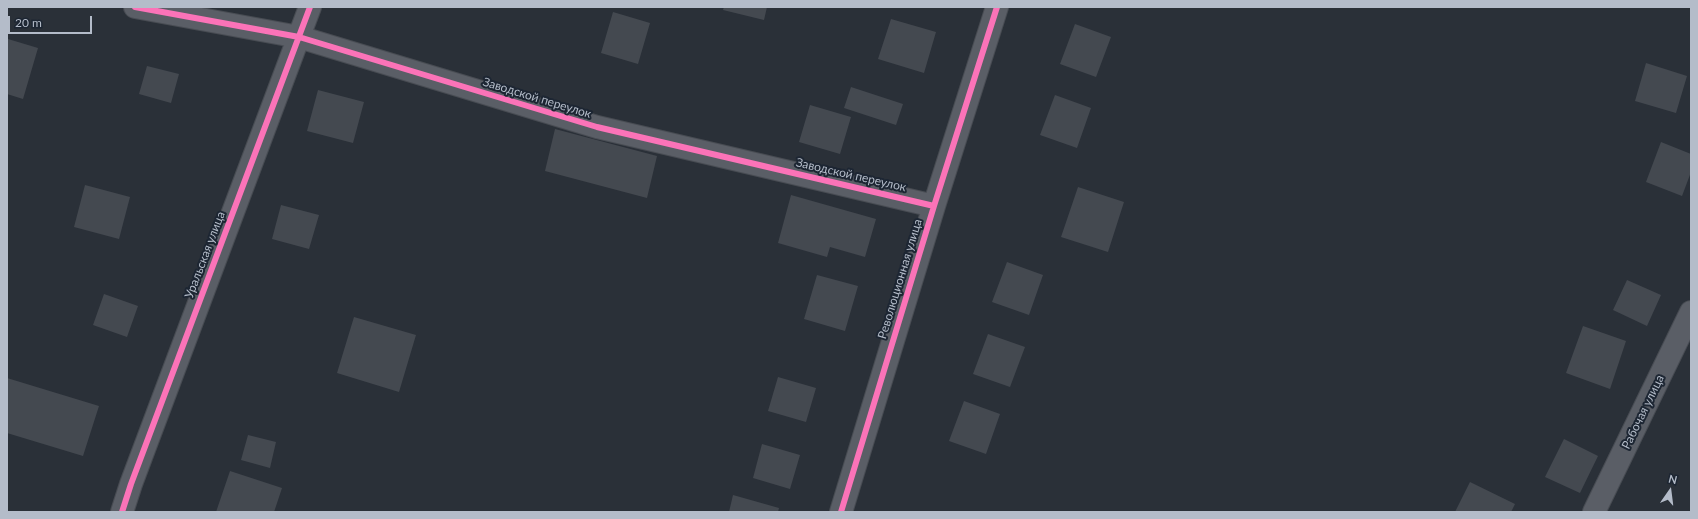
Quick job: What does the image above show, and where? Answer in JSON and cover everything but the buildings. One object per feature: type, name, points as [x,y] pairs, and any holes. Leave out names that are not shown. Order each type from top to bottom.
[{"type":"street","name":"Заводской переулок","points":[[135,7],[299,37],[597,128],[934,206]]},
{"type":"street","name":"Уральская улица","points":[[122,512],[131,484],[310,7]]},
{"type":"street","name":"Революционная улица","points":[[841,512],[934,206],[997,7]]},
{"type":"street","name":"Рабочая улица","points":[[1594,512],[1691,312]]},
{"type":"cycle path","points":[[135,7],[299,37],[597,127],[934,206]]},
{"type":"cycle path","points":[[122,512],[131,484],[310,7]]},
{"type":"cycle path","points":[[841,512],[934,206],[997,7]]}]
